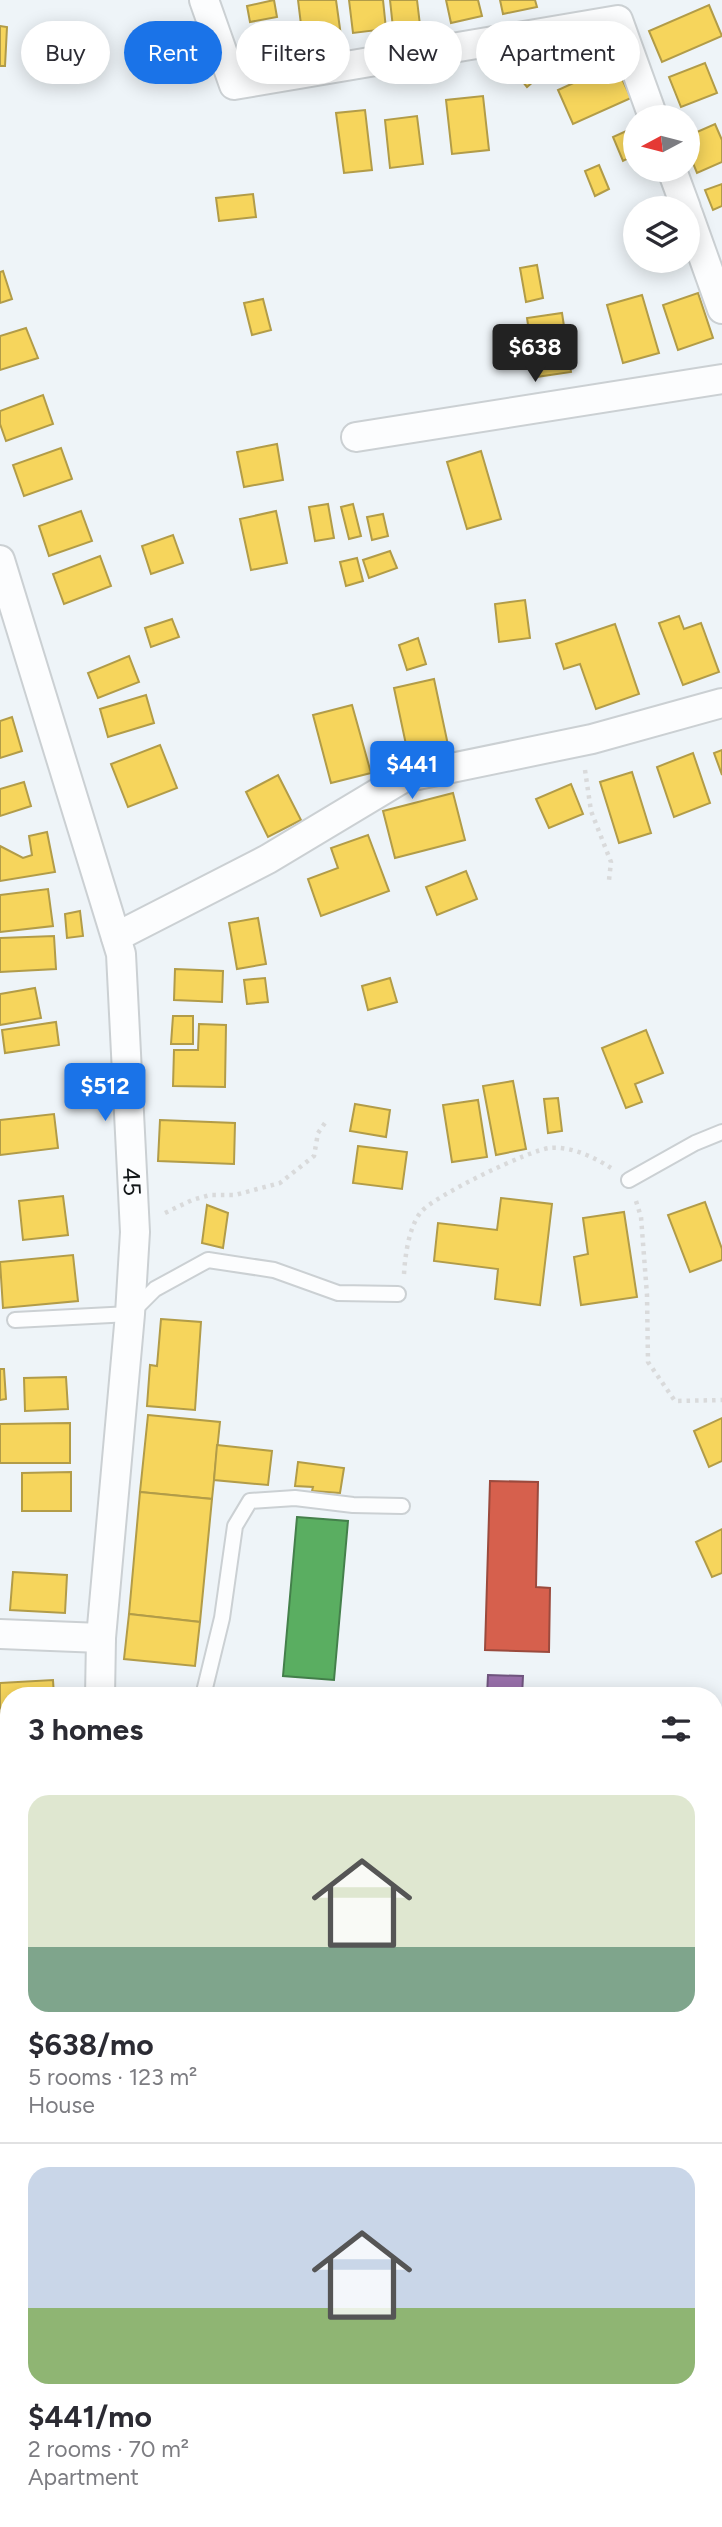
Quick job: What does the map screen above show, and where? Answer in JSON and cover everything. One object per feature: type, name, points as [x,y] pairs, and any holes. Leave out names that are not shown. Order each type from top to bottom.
[{"type":"street","points":[[204,0],[234,85],[618,20],[649,105]]},
{"type":"street","points":[[700,248],[722,309]]},
{"type":"street","points":[[356,437],[722,379]]},
{"type":"street","name":"45","points":[[0,560],[121,954],[135,1232],[101,1638],[100,1687]]},
{"type":"street","points":[[116,937],[268,859],[403,778],[592,739],[722,703]]},
{"type":"street","points":[[0,1634],[101,1638]]},
{"type":"lane","points":[[629,1180],[695,1143],[722,1132]]},
{"type":"lane","points":[[15,1320],[130,1314],[155,1289],[208,1260],[274,1270],[338,1293],[398,1294]]},
{"type":"lane","points":[[206,1687],[222,1618],[235,1526],[250,1501],[295,1498],[353,1505],[402,1506]]},
{"type":"path","points":[[592,739],[584,772],[591,811],[611,862],[609,880]]},
{"type":"path","points":[[135,1232],[171,1209],[192,1200],[210,1195],[235,1195],[280,1183],[314,1156],[318,1133],[327,1120]]},
{"type":"path","points":[[398,1294],[404,1281],[406,1248],[421,1212],[447,1194],[504,1165],[550,1147],[574,1151],[600,1161],[629,1180],[641,1217],[647,1296],[648,1362],[675,1401],[722,1400]]},
{"type":"building: Homes","points":[[274,0],[277,17],[250,21],[247,6]]},
{"type":"building: Homes","points":[[298,0],[336,0],[339,21],[301,21]]},
{"type":"building: Homes","points":[[349,0],[383,0],[385,21],[364,21],[364,32],[353,33]]},
{"type":"building: Homes","points":[[390,0],[417,0],[420,21],[392,21]]},
{"type":"building: Homes","points":[[446,0],[478,0],[482,16],[451,21]]},
{"type":"building: Homes","points":[[500,0],[535,0],[537,7],[503,14]]},
{"type":"building: Homes","points":[[709,5],[722,36],[662,62],[649,31]]},
{"type":"building: Homes","points":[[0,26],[7,27],[5,66],[0,66]]},
{"type":"building: Homes","points":[[705,63],[717,93],[680,105],[669,77]]},
{"type":"building: Homes","points":[[571,84],[624,84],[631,98],[573,124],[558,90]]},
{"type":"building: Homes","points":[[483,96],[489,150],[452,154],[446,100]]},
{"type":"building: Homes","points":[[365,110],[372,170],[344,173],[336,113]]},
{"type":"building: Homes","points":[[417,116],[423,164],[390,168],[385,120]]},
{"type":"building: Homes","points":[[715,124],[722,140],[722,162],[700,172],[700,131]]},
{"type":"building: Homes","points":[[623,132],[623,161],[613,137]]},
{"type":"building: Homes","points":[[599,165],[609,189],[595,196],[585,171]]},
{"type":"building: Homes","points":[[722,184],[722,206],[713,210],[705,190]]},
{"type":"building: Homes","points":[[253,194],[256,217],[219,221],[216,198]]},
{"type":"building: Homes","points":[[537,265],[543,298],[526,302],[520,268]]},
{"type":"building: Homes","points":[[3,271],[12,299],[0,303],[0,272]]},
{"type":"building: Homes","points":[[698,293],[713,338],[678,350],[663,305]]},
{"type":"building: Homes","points":[[642,295],[659,353],[623,363],[607,305]]},
{"type":"building: Homes","points":[[263,299],[271,330],[252,335],[244,303]]},
{"type":"building: Homes","points":[[562,313],[571,372],[536,377],[527,318]]},
{"type":"building: Homes","points":[[26,328],[38,358],[0,370],[0,336]]},
{"type":"building: Homes","points":[[43,395],[53,424],[6,441],[0,424],[0,411]]},
{"type":"building: Homes","points":[[277,444],[283,480],[244,487],[237,452]]},
{"type":"building: Homes","points":[[61,448],[72,479],[24,496],[13,465]]},
{"type":"building: Homes","points":[[481,451],[501,519],[467,529],[447,462]]},
{"type":"building: Homes","points":[[328,504],[334,538],[315,541],[309,507]]},
{"type":"building: Homes","points":[[353,504],[361,536],[349,539],[341,507]]},
{"type":"building: Homes","points":[[81,511],[92,541],[49,556],[39,526]]},
{"type":"building: Homes","points":[[276,511],[287,563],[251,570],[240,519]]},
{"type":"building: Homes","points":[[383,514],[388,536],[372,540],[367,517]]},
{"type":"building: Homes","points":[[173,535],[183,563],[151,574],[142,546]]},
{"type":"building: Homes","points":[[390,551],[397,568],[369,578],[363,560]]},
{"type":"building: Homes","points":[[100,556],[111,586],[64,604],[53,574]]},
{"type":"building: Homes","points":[[357,558],[363,581],[346,586],[340,562]]},
{"type":"building: Homes","points":[[525,600],[530,638],[499,642],[495,604]]},
{"type":"building: Homes","points":[[679,616],[684,629],[701,623],[719,672],[683,685],[659,623]]},
{"type":"building: Homes","points":[[172,619],[179,637],[151,647],[145,628]]},
{"type":"building: Homes","points":[[615,624],[639,694],[596,709],[580,664],[564,669],[556,644]]},
{"type":"building: Homes","points":[[418,638],[426,664],[407,670],[399,645]]},
{"type":"building: Homes","points":[[129,656],[139,682],[98,698],[88,673]]},
{"type":"building: Homes","points":[[434,679],[448,745],[408,754],[394,688]]},
{"type":"building: Homes","points":[[146,695],[154,723],[108,737],[100,709]]},
{"type":"building: Homes","points":[[352,705],[371,773],[331,783],[313,715]]},
{"type":"building: Homes","points":[[12,717],[22,751],[0,758],[0,721]]},
{"type":"building: Homes","points":[[160,745],[177,788],[128,807],[111,764]]},
{"type":"building: Homes","points":[[722,750],[722,775],[714,753]]},
{"type":"building: Homes","points":[[693,753],[710,803],[674,817],[657,767]]},
{"type":"building: Homes","points":[[632,772],[651,833],[619,843],[600,782]]},
{"type":"building: Homes","points":[[278,775],[301,820],[268,837],[246,792]]},
{"type":"building: Homes","points":[[24,782],[31,806],[0,816],[0,789]]},
{"type":"building: Homes","points":[[571,784],[583,814],[549,828],[536,799]]},
{"type":"building: Homes","points":[[453,793],[465,840],[395,858],[383,811]]},
{"type":"building: Homes","points":[[47,832],[55,872],[0,881],[0,846],[23,858],[32,855],[29,836]]},
{"type":"building: Homes","points":[[368,835],[389,891],[321,916],[308,879],[338,868],[331,848]]},
{"type":"building: Homes","points":[[466,871],[477,899],[437,915],[426,887]]},
{"type":"building: Homes","points":[[48,889],[53,926],[0,932],[0,895]]},
{"type":"building: Homes","points":[[80,911],[83,936],[67,938],[65,914]]},
{"type":"building: Homes","points":[[258,918],[266,964],[237,969],[229,923]]},
{"type":"building: Homes","points":[[54,936],[56,969],[0,972],[0,938]]},
{"type":"building: Homes","points":[[175,969],[223,971],[222,1002],[174,1000]]},
{"type":"building: Homes","points":[[265,978],[268,1002],[247,1004],[244,980]]},
{"type":"building: Homes","points":[[390,978],[397,1002],[368,1010],[362,986]]},
{"type":"building: Homes","points":[[35,988],[41,1018],[0,1025],[0,994]]},
{"type":"building: Homes","points":[[173,1016],[193,1016],[193,1044],[171,1044]]},
{"type":"building: Homes","points":[[56,1022],[59,1045],[5,1053],[2,1030]]},
{"type":"building: Homes","points":[[199,1024],[226,1025],[225,1087],[173,1086],[174,1050],[198,1050]]},
{"type":"building: Homes","points":[[646,1030],[663,1073],[635,1084],[642,1102],[626,1108],[602,1048]]},
{"type":"building: Homes","points":[[513,1081],[526,1149],[496,1155],[483,1086]]},
{"type":"building: Homes","points":[[558,1098],[562,1131],[548,1133],[544,1099]]},
{"type":"building: Homes","points":[[478,1100],[487,1157],[452,1162],[443,1105]]},
{"type":"building: Homes","points":[[355,1104],[390,1110],[386,1137],[350,1131]]},
{"type":"building: Homes","points":[[54,1114],[58,1148],[0,1155],[0,1120]]},
{"type":"building: Homes","points":[[160,1120],[235,1123],[234,1164],[158,1161]]},
{"type":"building: Homes","points":[[358,1146],[407,1152],[402,1189],[353,1183]]},
{"type":"building: Homes","points":[[63,1196],[68,1235],[23,1240],[19,1201]]},
{"type":"building: Homes","points":[[501,1198],[552,1204],[540,1305],[495,1299],[498,1269],[434,1261],[438,1223],[497,1230]]},
{"type":"building: Homes","points":[[705,1202],[722,1249],[722,1260],[690,1272],[668,1215]]},
{"type":"building: Homes","points":[[207,1205],[228,1213],[223,1248],[202,1243]]},
{"type":"building: Homes","points":[[624,1212],[637,1297],[581,1305],[574,1257],[588,1254],[583,1218]]},
{"type":"building: Homes","points":[[73,1255],[78,1301],[3,1308],[0,1262]]},
{"type":"building: Homes","points":[[161,1319],[201,1322],[195,1410],[147,1406],[150,1365],[157,1366]]},
{"type":"building: Homes","points":[[0,1369],[4,1369],[6,1399],[0,1400]]},
{"type":"building: Homes","points":[[66,1377],[68,1409],[25,1411],[24,1378]]},
{"type":"building: Homes","points":[[148,1415],[220,1422],[212,1499],[140,1492]]},
{"type":"building: Homes","points":[[722,1418],[722,1461],[709,1467],[694,1431]]},
{"type":"building: Homes","points":[[70,1423],[70,1463],[0,1463],[0,1424]]},
{"type":"building: Homes","points":[[217,1445],[272,1451],[268,1485],[214,1480]]},
{"type":"building: Homes","points":[[298,1462],[344,1468],[340,1493],[312,1491],[313,1487],[295,1486]]},
{"type":"building: Homes","points":[[71,1472],[71,1511],[22,1511],[22,1473]]},
{"type":"building: Homes","points":[[140,1492],[212,1499],[200,1622],[129,1614]]},
{"type":"building: Homes","points":[[722,1529],[722,1573],[712,1577],[696,1542]]},
{"type":"building: Homes","points":[[13,1572],[67,1575],[65,1613],[10,1610]]},
{"type":"building: Homes","points":[[129,1614],[200,1622],[195,1666],[124,1659]]},
{"type":"building: Homes","points":[[53,1680],[53,1687],[0,1687],[0,1683]]},
{"type":"building: Shops","points":[[490,1481],[538,1482],[536,1587],[550,1588],[549,1652],[485,1650]]},
{"type":"building: Offices","points":[[488,1675],[523,1676],[522,1687],[487,1687]]},
{"type":"building: Public","points":[[297,1517],[348,1521],[334,1680],[283,1676]]}]
